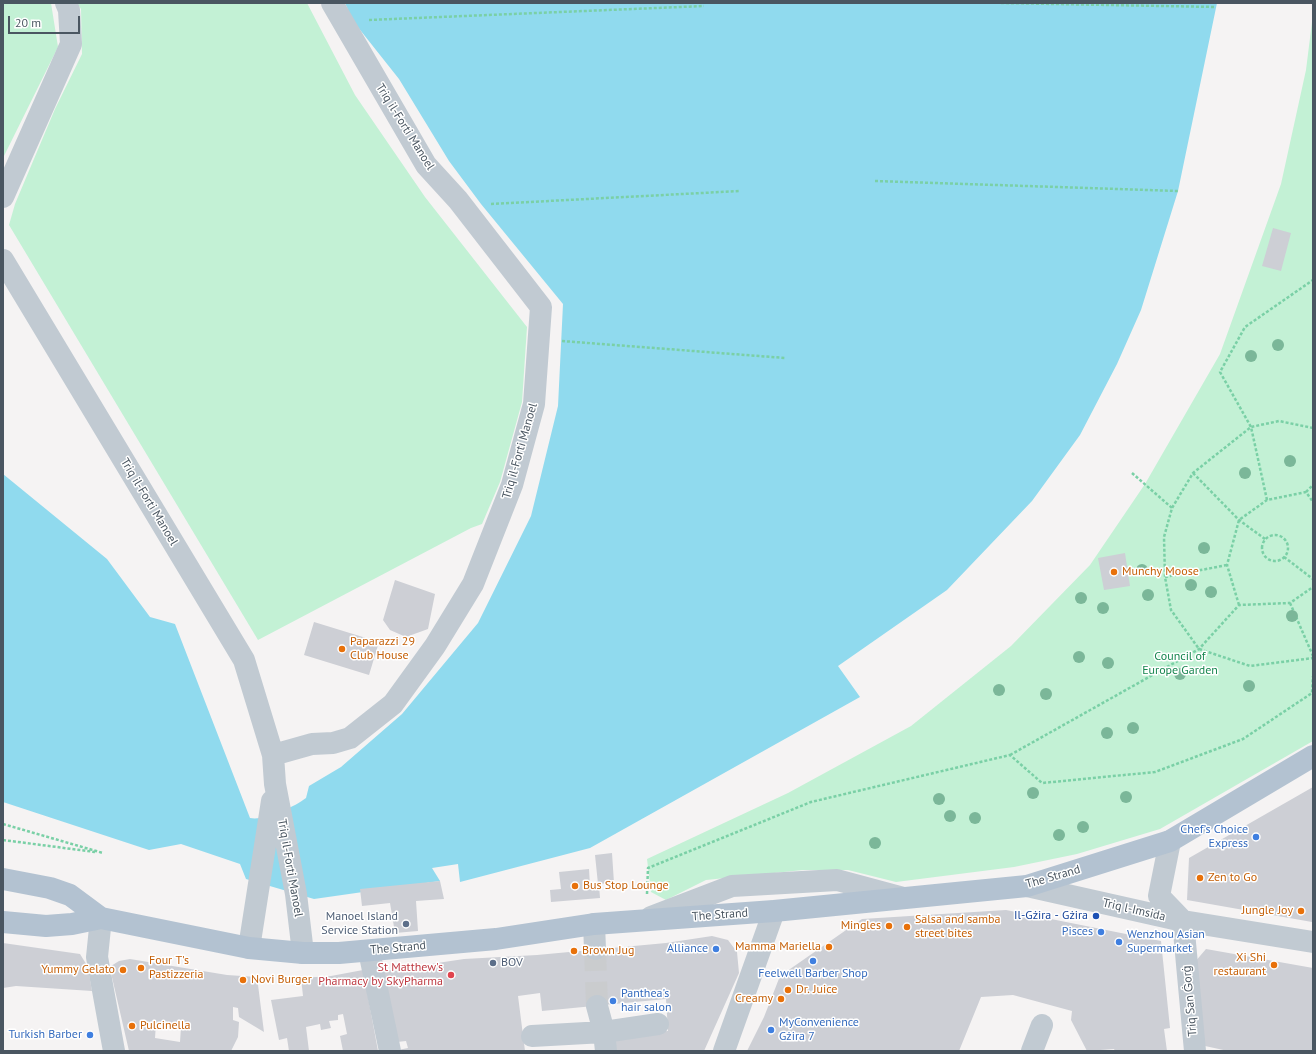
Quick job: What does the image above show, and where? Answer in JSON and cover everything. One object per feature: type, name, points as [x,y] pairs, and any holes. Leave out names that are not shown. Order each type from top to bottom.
[{"type":"main road","name":"The Strand","points":[[3,922],[46,926],[72,924],[101,918],[249,948],[303,953],[369,951],[496,939],[594,924],[774,911],[1027,886],[1170,842],[1313,756]]},
{"type":"main road","name":"The Strand","points":[[3,879],[50,888],[70,895],[101,918]]},
{"type":"street","points":[[3,197],[72,44],[69,10],[66,3]]},
{"type":"street","name":"Triq il-Forti Manoel","points":[[273,755],[312,744],[333,743],[350,738],[393,704],[435,646],[473,584],[512,484],[534,404],[541,307],[458,200],[426,165],[332,3]]},
{"type":"street","name":"Triq il-Forti Manoel","points":[[3,260],[244,660],[273,755],[275,784],[296,894],[303,953]]},
{"type":"street","name":"Triq il-Forti Manoel","points":[[249,948],[275,784]]},
{"type":"street","points":[[1170,842],[1159,896],[1183,921]]},
{"type":"street","points":[[640,921],[732,886],[837,880],[904,898]]},
{"type":"street","name":"Triq l-Imsida","points":[[1027,886],[1183,921],[1313,942]]},
{"type":"street","points":[[724,1051],[774,911]]},
{"type":"street","points":[[101,918],[97,957],[114,1051]]},
{"type":"street","name":"Triq San Ġorġ","points":[[1183,921],[1195,1051]]},
{"type":"street","points":[[594,924],[595,949]]},
{"type":"street","points":[[369,951],[390,1051]]},
{"type":"street","points":[[597,1006],[605,1042]]},
{"type":"street","points":[[532,1036],[605,1042],[658,1024]]},
{"type":"street","points":[[1032,1051],[1042,1025]]},
{"type":"path","points":[[1001,3],[1216,7]]},
{"type":"path","points":[[361,21],[704,6]]},
{"type":"path","points":[[875,181],[1178,191]]},
{"type":"path","points":[[489,204],[740,191]]},
{"type":"path","points":[[1267,500],[1251,427],[1220,372],[1246,327],[1313,280]]},
{"type":"path","points":[[561,341],[785,358]]},
{"type":"path","points":[[1290,603],[1313,657],[1250,666],[1199,649],[1171,610],[1165,577],[1164,537],[1172,508],[1193,473],[1251,427],[1279,421],[1313,428]]},
{"type":"path","points":[[1132,473],[1172,508]]},
{"type":"path","points":[[1193,473],[1239,520],[1265,539]]},
{"type":"path","points":[[1239,605],[1227,565],[1239,520],[1267,500],[1306,492],[1313,486]]},
{"type":"path","points":[[1306,492],[1313,502]]},
{"type":"path","points":[[1272,535],[1283,538],[1287,545],[1284,556],[1276,560],[1268,558],[1262,552],[1262,543],[1265,539],[1272,535]]},
{"type":"path","points":[[1284,556],[1313,579]]},
{"type":"path","points":[[1165,577],[1227,565]]},
{"type":"path","points":[[648,901],[646,889],[648,868],[811,802],[1010,756],[1199,649],[1239,605],[1290,603],[1313,587]]},
{"type":"path","points":[[1010,756],[1042,784],[1155,772],[1243,739],[1312,693],[1313,676]]},
{"type":"path","points":[[3,824],[103,853],[3,840]]},
{"type":"green space","points":[[3,3],[51,3],[58,47],[3,158]]},
{"type":"green space","points":[[77,3],[307,3],[355,95],[425,197],[527,327],[522,402],[500,482],[482,524],[471,528],[258,640],[9,225],[15,204],[55,109],[82,54],[81,9]]},
{"type":"green space","name":"Council of Europe Garden","points":[[1313,14],[1313,741],[1160,829],[1077,854],[1014,867],[896,882],[848,870],[803,870],[706,880],[666,900],[651,892],[647,859],[788,793],[911,726],[1011,646],[1090,565],[1145,484],[1220,354],[1281,184],[1306,70]]},
{"type":"water","points":[[345,3],[1217,3],[1178,191],[1141,310],[1117,364],[1080,435],[1032,501],[947,590],[838,666],[860,697],[590,848],[460,882],[458,864],[432,868],[440,881],[314,899],[246,879],[240,864],[181,844],[149,850],[3,802],[3,474],[107,559],[150,617],[175,624],[250,818],[271,815],[287,809],[306,798],[309,786],[341,767],[402,714],[478,623],[531,516],[558,406],[563,304],[481,204],[449,161],[399,79],[353,21]]},
{"type":"building","points":[[1273,228],[1291,233],[1281,271],[1262,266]]},
{"type":"building","name":"Munchy Moose","points":[[1125,553],[1130,586],[1104,590],[1098,558]]},
{"type":"building","points":[[395,580],[435,594],[428,629],[406,637],[390,630],[383,620]]},
{"type":"building","name":"Paparazzi 29 Club House","points":[[314,622],[379,642],[369,675],[304,655]]},
{"type":"building","points":[[1313,787],[1312,922],[1187,900],[1189,858]]},
{"type":"building","points":[[612,853],[614,883],[598,884],[595,855]]},
{"type":"building","name":"Bus Stop Lounge","points":[[589,869],[590,886],[599,885],[600,898],[551,902],[550,890],[561,889],[559,872]]},
{"type":"building","points":[[440,881],[444,899],[416,901],[418,931],[395,933],[390,903],[362,906],[360,889]]},
{"type":"building","points":[[1006,910],[1161,941],[1170,1028],[1164,1029],[1167,1051],[1115,1051],[1114,1049],[1087,1051],[1071,1020],[1072,1011],[1013,995],[981,997],[959,1051],[747,1051],[764,1017],[780,976],[862,919]]},
{"type":"building","points":[[712,936],[728,940],[737,952],[739,973],[704,1051],[615,1051],[613,1034],[668,1031],[666,999],[542,1011],[540,993],[518,996],[525,1051],[398,1050],[408,1048],[406,1041],[397,1042],[384,971],[464,959],[537,955],[666,943]]},
{"type":"building","points":[[3,943],[80,954],[88,967],[92,991],[16,986],[3,988]]},
{"type":"building","points":[[1206,949],[1313,968],[1313,1051],[1228,1051],[1205,1046],[1194,963]]},
{"type":"building","points":[[130,959],[227,975],[257,977],[264,1032],[239,1017],[238,1008],[233,1007],[233,1020],[239,1022],[238,1037],[231,1051],[129,1051],[111,973],[111,966],[119,961]],"holes":[[[156,1024],[181,1027],[180,1042],[155,1038]]]},
{"type":"building","points":[[363,970],[378,1051],[343,1051],[340,1036],[347,1034],[343,1014],[338,1015],[338,1020],[329,1021],[331,1028],[321,1030],[320,1024],[306,1027],[309,1051],[289,1051],[287,1038],[279,1040],[271,1000],[303,996],[301,978],[331,976]]},
{"type":"tunnel","points":[[595,949],[597,1006]]},
{"type":"place","name":"Munchy Moose","points":[[1114,572]]},
{"type":"place","name":"Paparazzi 29 Club House","points":[[342,649]]},
{"type":"place","name":"Chef’s Choice Express","points":[[1256,837]]},
{"type":"place","name":"Zen to Go","points":[[1200,878]]},
{"type":"place","name":"Bus Stop Lounge","points":[[575,886]]},
{"type":"place","name":"Jungle Joy","points":[[1301,911]]},
{"type":"place","name":"Il-Gżira - Gżira","points":[[1096,916]]},
{"type":"place","name":"Manoel Island Service Station","points":[[406,924]]},
{"type":"place","name":"Mingles","points":[[889,926]]},
{"type":"place","name":"Salsa and samba street bites","points":[[907,927]]},
{"type":"place","name":"Pisces","points":[[1101,932]]},
{"type":"place","name":"Wenzhou Asian Supermarket","points":[[1119,942]]},
{"type":"place","name":"Mamma Mariella","points":[[829,947]]},
{"type":"place","name":"Alliance","points":[[716,949]]},
{"type":"place","name":"Brown Jug","points":[[574,951]]},
{"type":"place","name":"Feelwell Barber Shop","points":[[813,961]]},
{"type":"place","name":"BOV","points":[[493,963]]},
{"type":"place","name":"Xi Shi restaurant","points":[[1274,965]]},
{"type":"place","name":"Four T's Pastizzeria","points":[[141,968]]},
{"type":"place","name":"Yummy Gelato","points":[[123,970]]},
{"type":"place","name":"St Matthew's Pharmacy by SkyPharma","points":[[451,975]]},
{"type":"place","name":"Novi Burger","points":[[243,980]]},
{"type":"place","name":"Dr. Juice","points":[[788,990]]},
{"type":"place","name":"Creamy","points":[[781,999]]},
{"type":"place","name":"Panthea's hair salon","points":[[613,1001]]},
{"type":"place","name":"Pulcinella","points":[[132,1026]]},
{"type":"place","name":"MyConvenience Gżira 7","points":[[771,1030]]},
{"type":"place","name":"Turkish Barber","points":[[90,1035]]}]
